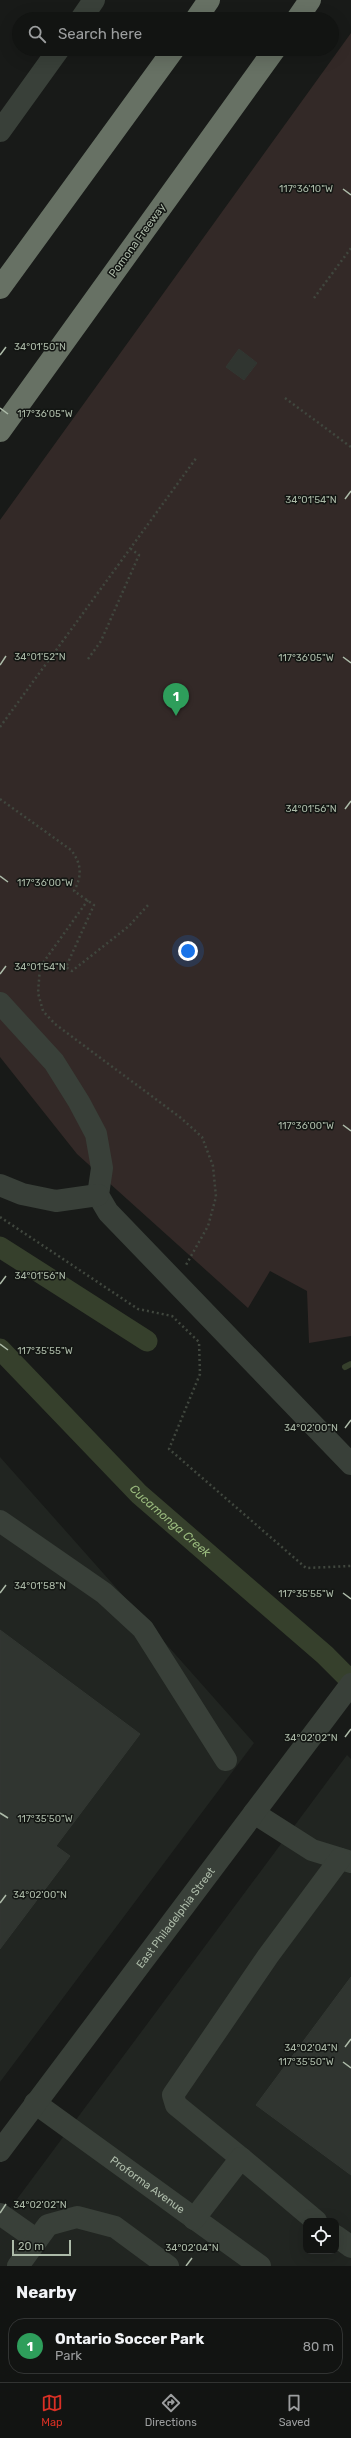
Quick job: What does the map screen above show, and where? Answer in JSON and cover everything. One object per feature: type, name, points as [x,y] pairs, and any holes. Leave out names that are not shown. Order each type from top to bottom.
[{"type":"highway","points":[[201,12],[210,0]]},
{"type":"highway","points":[[301,12],[310,0]]},
{"type":"highway","points":[[0,288],[169,56]]},
{"type":"highway","name":"Pomona Freeway","points":[[0,431],[270,56]]},
{"type":"street","points":[[86,12],[94,0]]},
{"type":"street","points":[[0,131],[54,56]]},
{"type":"street","points":[[0,1003],[54,1062],[79,1102],[96,1134],[102,1168],[98,1195],[108,1212],[351,1464]]},
{"type":"street","points":[[0,1185],[22,1194],[56,1201],[98,1195]]},
{"type":"street","points":[[0,1521],[104,1593],[143,1629],[226,1760]]},
{"type":"street","name":"East Philadelphia Street","points":[[0,2151],[351,1684]]},
{"type":"street","points":[[254,1813],[312,1850],[346,1860],[268,1956],[173,2095],[176,2105],[312,2218]]},
{"type":"street","name":"Proforma Avenue","points":[[35,2103],[260,2266]]},
{"type":"street","points":[[194,2219],[241,2158]]},
{"type":"street","points":[[0,2214],[37,2240]]},
{"type":"street","points":[[18,2266],[48,2225],[77,2217],[115,2227],[168,2266]]},
{"type":"street","points":[[339,2238],[351,2247]]},
{"type":"path","points":[[314,298],[351,248]]},
{"type":"path","points":[[285,398],[351,447]]},
{"type":"path","points":[[0,727],[197,457]]},
{"type":"path","points":[[88,659],[101,641],[139,555],[131,549]]},
{"type":"path","points":[[0,799],[71,850],[77,858],[80,868],[79,882],[74,891],[94,905],[66,967],[72,971],[129,926],[149,904]]},
{"type":"path","points":[[88,900],[40,967],[38,993],[43,1011],[55,1024],[181,1118],[202,1137],[213,1166],[216,1197],[208,1226],[186,1265]]},
{"type":"path","points":[[0,1217],[138,1309],[172,1316],[200,1342],[200,1374],[169,1449],[306,1568],[351,1566]]},
{"type":"shaded area","points":[[351,33],[351,1336],[309,1343],[307,1291],[270,1271],[248,1308],[77,1154],[0,1057],[0,520],[334,56],[339,56],[339,50]]},
{"type":"shaded area","points":[[0,1457],[254,1743],[0,2082]]},
{"type":"shaded area","points":[[347,1755],[351,1759],[351,2266],[0,2266],[0,2222]]},
{"type":"building","points":[[239,349],[257,363],[244,380],[226,367]]},
{"type":"building","points":[[0,1630],[140,1734],[56,1846],[70,1856],[0,1949]]},
{"type":"building","points":[[351,1977],[351,2175],[256,2105]]},
{"type":"waterway","name":"Cucamonga Creek","points":[[0,1247],[147,1341]]},
{"type":"waterway","name":"Cucamonga Creek","points":[[0,1349],[139,1494],[325,1655],[351,1681]]},
{"type":"waterway","points":[[345,1367],[351,1364]]},
{"type":"place","name":"Ontario Soccer Park","points":[[176,716]]}]
